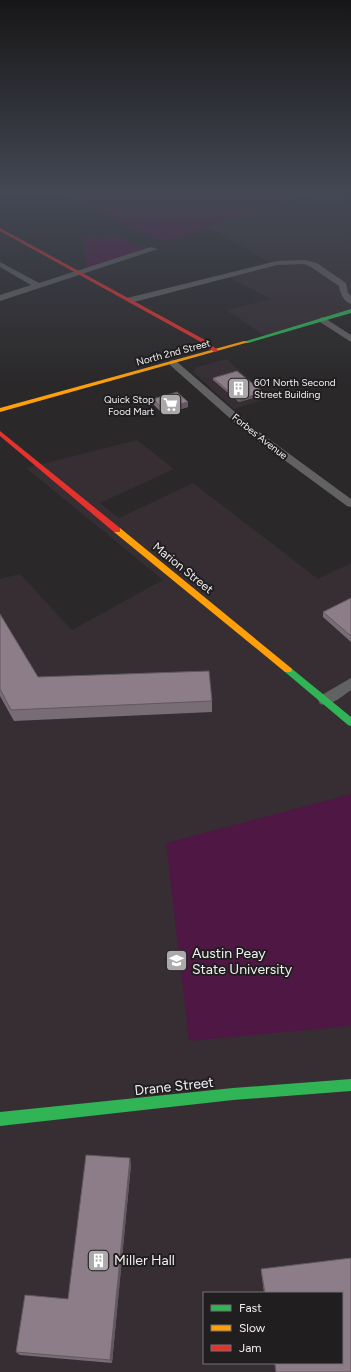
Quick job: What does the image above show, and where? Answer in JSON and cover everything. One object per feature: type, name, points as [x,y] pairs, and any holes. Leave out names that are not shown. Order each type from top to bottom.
[{"type":"main road","points":[[50,256],[203,341],[216,351]]},
{"type":"main road","name":"North 2nd Street","points":[[0,410],[216,351],[351,311]]},
{"type":"main road","name":"Marion Street","points":[[0,433],[351,722]]},
{"type":"main road","name":"Drane Street","points":[[0,1119],[233,1094],[351,1085]]},
{"type":"street","points":[[0,298],[131,256]]},
{"type":"street","points":[[130,300],[277,263],[304,262],[314,265],[343,285],[344,293],[351,301]]},
{"type":"street","points":[[0,264],[38,286]]},
{"type":"street","points":[[323,320],[351,339]]},
{"type":"street","name":"Forbes Avenue","points":[[173,363],[246,427],[351,504]]},
{"type":"street","points":[[340,496],[351,492]]},
{"type":"street","points":[[326,700],[351,683]]},
{"type":"shaded area","points":[[85,256],[126,256],[87,268]]},
{"type":"shaded area","points":[[259,256],[351,256],[351,311],[265,336],[226,310],[271,299],[223,274],[269,262]]},
{"type":"shaded area","points":[[227,359],[250,380],[249,382],[269,398],[234,409],[193,372],[196,367]]},
{"type":"shaded area","name":"Austin Peay State University","points":[[137,440],[174,469],[100,503],[119,518],[193,483],[318,579],[351,563],[351,1372],[0,1372],[0,579],[20,574],[72,630],[163,580],[26,468]]},
{"type":"shaded area","points":[[351,794],[351,1026],[189,1041],[166,843]]},
{"type":"building","name":"601 North Second Street Building","points":[[237,371],[263,392],[239,400],[213,378]]},
{"type":"building","points":[[177,392],[188,402],[163,409],[153,399]]},
{"type":"building","points":[[351,598],[351,636],[323,612]]},
{"type":"building","points":[[0,614],[38,677],[209,671],[212,701],[11,710],[0,689]]},
{"type":"building","name":"Miller Hall","points":[[86,1155],[130,1158],[110,1360],[16,1352],[25,1295],[68,1299]]},
{"type":"building","points":[[351,1258],[351,1372],[276,1372],[275,1364],[343,1364],[343,1292],[265,1292],[261,1269]]},
{"type":"traffic: fast","points":[[246,342],[351,311]]},
{"type":"traffic: fast","points":[[288,670],[351,722]]},
{"type":"traffic: fast","points":[[0,1119],[233,1094],[351,1085]]},
{"type":"traffic: slow","points":[[0,410],[246,342]]},
{"type":"traffic: slow","points":[[117,530],[288,670]]},
{"type":"traffic: jam","points":[[49,256],[203,341],[216,351]]},
{"type":"traffic: jam","points":[[0,433],[117,530]]},
{"type":"place","name":"601 North Second Street Building","points":[[238,388]]},
{"type":"place","name":"Quick Stop Food Mart","points":[[170,405]]},
{"type":"place","name":"Austin Peay State University","points":[[176,961]]},
{"type":"place","name":"Miller Hall","points":[[99,1260]]}]
